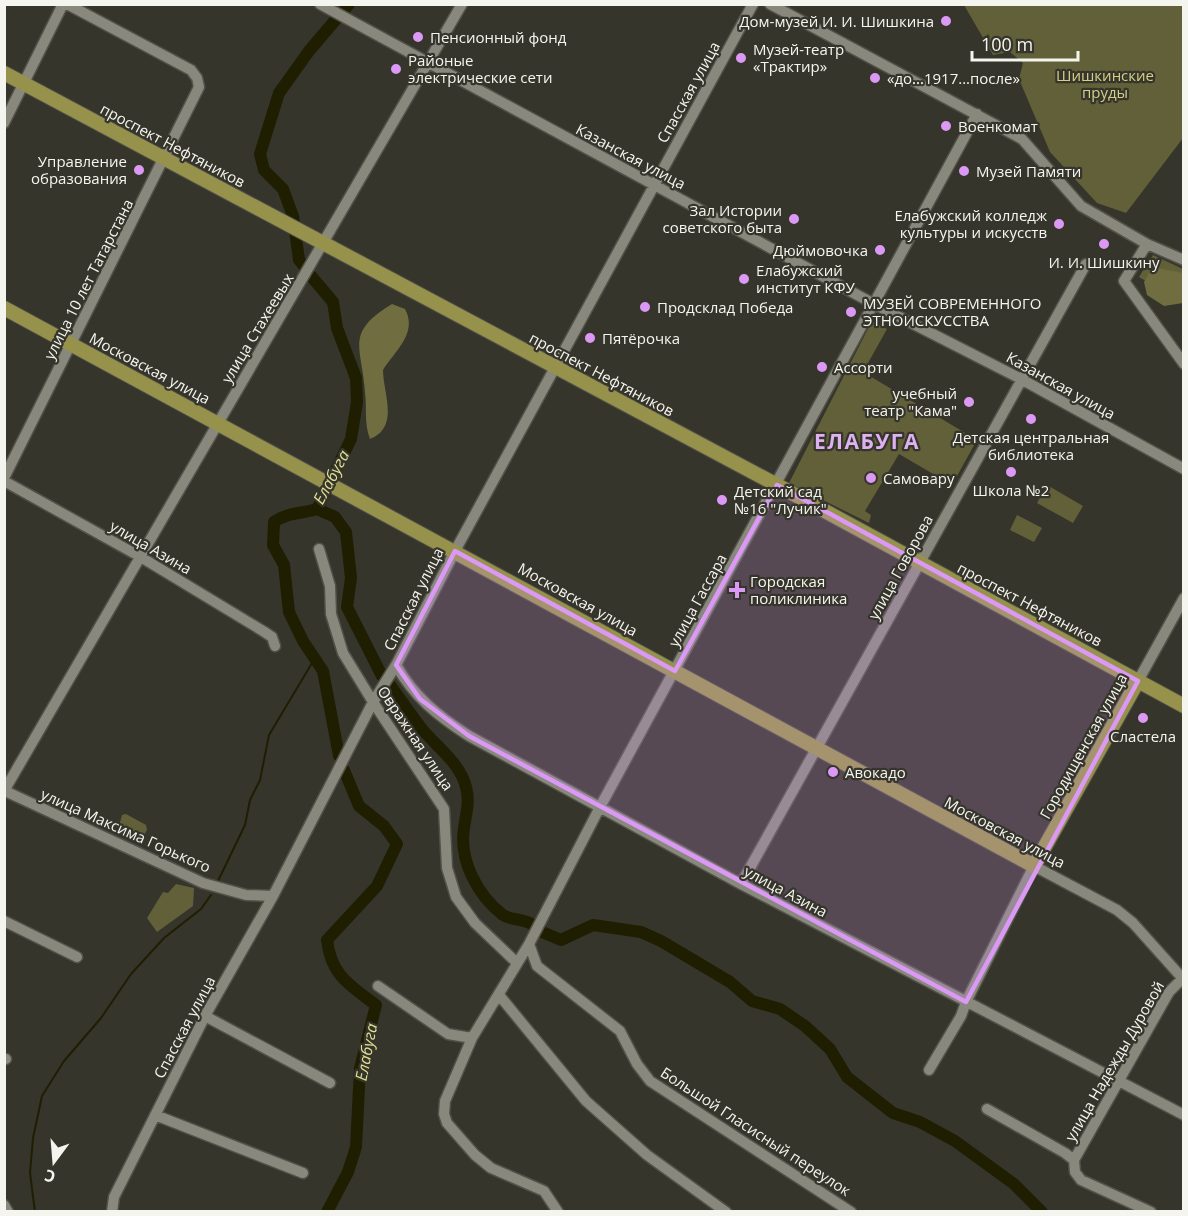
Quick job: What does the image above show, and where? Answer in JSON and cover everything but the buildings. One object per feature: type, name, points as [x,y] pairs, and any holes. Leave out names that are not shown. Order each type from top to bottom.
[{"type":"main road","name":"проспект Нефтяников","points":[[4,73],[777,485],[1184,706]]},
{"type":"main road","name":"Московская улица","points":[[4,308],[1034,866]]},
{"type":"main road","name":"Городищенская улица","points":[[1034,866],[1138,681]]},
{"type":"street","points":[[4,123],[65,4]]},
{"type":"street","name":"улица 10 лет Татарстана","points":[[4,480],[198,92],[199,83],[191,70],[65,4]]},
{"type":"street","name":"улица Стахеевых","points":[[5,791],[139,556],[429,65],[462,4]]},
{"type":"street","name":"Спасская улица","points":[[112,1212],[114,1197],[206,1016],[273,896],[373,702],[396,665],[455,551],[753,4]]},
{"type":"street","points":[[770,4],[977,114],[1029,145],[1080,206],[1147,244],[1184,260]]},
{"type":"street","name":"Казанская улица","points":[[321,5],[874,304],[1021,379],[1184,469]]},
{"type":"street","name":"улица Гассара","points":[[558,1212],[544,1191],[491,1168],[475,1155],[447,1123],[444,1114],[445,1101],[472,1038],[529,944],[600,807],[977,114]]},
{"type":"street","points":[[1147,244],[1124,281],[1184,364]]},
{"type":"street","name":"улица Говорова","points":[[741,885],[1086,264]]},
{"type":"street","name":"улица Азина","points":[[4,480],[139,556],[263,631],[272,637],[275,646]]},
{"type":"street","name":"Овражная улица","points":[[319,549],[330,586],[332,614],[343,653],[444,809],[446,861],[456,897],[475,923],[517,963]]},
{"type":"street","name":"Городищенская улица","points":[[1138,681],[1184,598]]},
{"type":"street","name":"улица Азина","points":[[396,665],[406,682],[440,717],[741,885],[1184,1115]]},
{"type":"street","name":"улица Максима Горького","points":[[5,791],[203,883],[246,895],[273,896]]},
{"type":"street","name":"Городищенская улица","points":[[929,1070],[961,1016],[1034,866]]},
{"type":"street","name":"Московская улица","points":[[1034,866],[1117,910],[1133,923],[1183,978]]},
{"type":"street","points":[[4,921],[77,957]]},
{"type":"street","name":"Большой Гласисный переулок","points":[[529,944],[537,966],[620,1031],[637,1064],[650,1081],[851,1212]]},
{"type":"street","name":"улица Надежды Дуровой","points":[[1074,1160],[1169,992],[1183,978]]},
{"type":"street","points":[[378,986],[448,1034],[472,1038]]},
{"type":"street","points":[[499,995],[586,1101],[647,1155],[726,1212]]},
{"type":"street","points":[[206,1016],[330,1083]]},
{"type":"street","points":[[987,1109],[1074,1160],[1076,1172],[1081,1180],[1151,1212]]},
{"type":"street","points":[[155,1115],[303,1173]]},
{"type":"street","points":[[4,1205],[8,1212]]},
{"type":"highlighted area","points":[[777,485],[1138,681],[966,1002],[469,736],[420,699],[396,665],[455,551],[675,671]]},
{"type":"green space","name":"Шишкинские пруды","points":[[964,5],[1183,5],[1183,138],[1126,213],[1097,203],[1050,152],[1019,79],[1023,63],[1010,52],[993,55]]},
{"type":"green space","points":[[1153,255],[1183,269],[1183,303],[1139,277]]},
{"type":"green space","points":[[872,321],[887,329],[863,372],[977,440],[952,485],[899,454],[865,511],[871,515],[869,523],[789,483]]},
{"type":"green space","points":[[1047,485],[1083,506],[1073,523],[1037,503]]},
{"type":"green space","points":[[1017,515],[1042,528],[1034,542],[1010,530]]},
{"type":"green space","points":[[126,814],[146,825],[147,830],[141,840],[118,830],[122,815]]},
{"type":"green space","points":[[176,884],[194,888],[193,906],[157,932],[147,918],[163,892],[168,893]]},
{"type":"shaded area","points":[[1157,268],[1183,273],[1183,303],[1164,306],[1147,295],[1144,282],[1151,270]]},
{"type":"shaded area","points":[[392,304],[405,309],[409,326],[403,341],[383,370],[387,418],[379,434],[370,439],[366,422],[366,398],[359,342],[367,324]]},
{"type":"waterway","name":"Елабуга","points":[[304,266],[299,260],[293,216],[283,189],[264,170],[260,154],[279,93],[309,51],[349,4]]},
{"type":"waterway","name":"Елабуга","points":[[311,276],[333,302],[337,328],[356,378],[357,402],[351,439],[317,509],[290,515],[274,522],[273,545],[284,565],[289,612],[303,641],[323,671],[339,756]]},
{"type":"waterway","points":[[317,509],[335,517],[346,532],[351,578],[347,607],[382,676]]},
{"type":"waterway","points":[[218,881],[245,825],[250,800],[260,780],[269,735],[315,658]]},
{"type":"waterway","name":"Елабуга","points":[[390,685],[422,729],[459,770],[463,778],[468,798],[463,840],[464,852],[478,887],[503,915],[533,925]]},
{"type":"waterway","name":"Елабуга","points":[[327,1212],[348,1172],[356,1147],[360,1068],[376,1005],[350,985],[337,971],[327,940],[377,886],[397,844],[384,826],[359,806],[344,770]]},
{"type":"waterway","points":[[35,1212],[30,1173],[33,1138],[42,1096],[64,1061],[101,1018],[131,974],[164,938],[201,909],[211,895]]},
{"type":"waterway","points":[[542,932],[561,940],[593,925],[641,932],[661,941],[730,982],[752,1001],[780,1009],[805,1026],[830,1049],[847,1077],[893,1113],[920,1122],[955,1141],[1014,1184],[1042,1212]]},
{"type":"place","name":"Дом-музей И. И. Шишкина","points":[[946,21]]},
{"type":"place","name":"Пенсионный фонд","points":[[418,37]]},
{"type":"place","name":"Музей-театр «Трактир»","points":[[741,58]]},
{"type":"place","name":"Районые электрические сети","points":[[396,69]]},
{"type":"place","name":"«до...1917...после»","points":[[875,78]]},
{"type":"place","name":"Военкомат","points":[[946,126]]},
{"type":"place","name":"Управление образования","points":[[139,170]]},
{"type":"place","name":"Музей Памяти","points":[[964,171]]},
{"type":"place","name":"Зал Истории советского быта","points":[[794,219]]},
{"type":"place","name":"Елабужский колледж культуры и искусств","points":[[1059,224]]},
{"type":"place","name":"И. И. Шишкину","points":[[1104,244]]},
{"type":"place","name":"Дюймовочка","points":[[880,250]]},
{"type":"place","name":"Елабужский институт КФУ","points":[[744,279]]},
{"type":"place","name":"Продсклад Победа","points":[[645,307]]},
{"type":"place","name":"МУЗЕЙ СОВРЕМЕННОГО ЭТНОИСКУССТВА","points":[[851,312]]},
{"type":"place","name":"Пятёрочка","points":[[590,338]]},
{"type":"place","name":"Ассорти","points":[[822,367]]},
{"type":"place","name":"учебный театр \"Кама\"","points":[[969,402]]},
{"type":"place","name":"Детская центральная библиотека","points":[[1031,419]]},
{"type":"place","name":"Школа №2","points":[[1011,472]]},
{"type":"place","name":"Самовару","points":[[871,478]]},
{"type":"place","name":"Детский сад №16 \"Лучик\"","points":[[722,500]]},
{"type":"place","name":"Городская поликлиника","points":[[737,590]]},
{"type":"place","name":"Сластела","points":[[1143,718]]},
{"type":"place","name":"Авокадо","points":[[833,772]]},
{"type":"district","name":"ЕЛАБУГА","points":[[867,441]]}]
